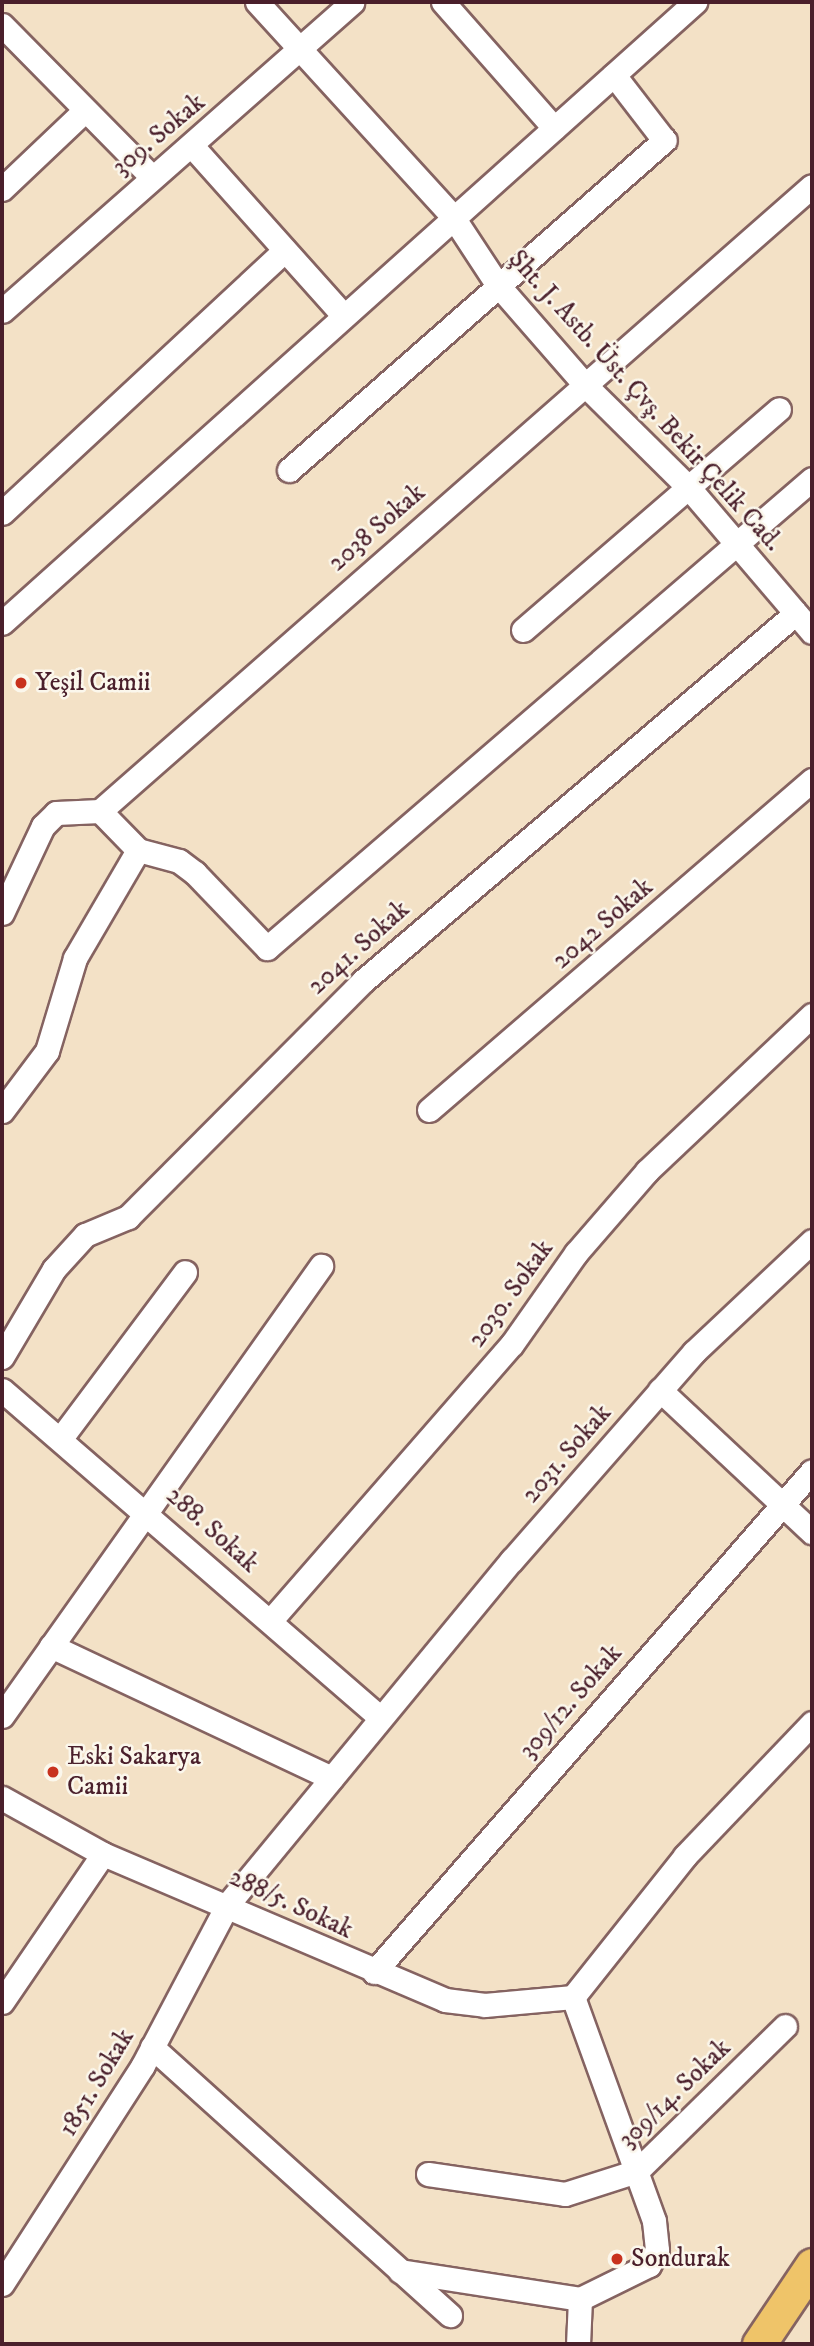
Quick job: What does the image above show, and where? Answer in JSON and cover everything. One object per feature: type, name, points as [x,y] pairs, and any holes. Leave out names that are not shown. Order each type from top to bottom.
[{"type":"highway","points":[[760,2344],[812,2265]]},
{"type":"street","name":"Şht. J. Astb. Üst. Çvş. Bekir Çelik Cad.","points":[[257,2],[453,218],[497,284],[585,385],[689,488],[812,632]]},
{"type":"street","name":"309. Sokak","points":[[2,311],[352,2]]},
{"type":"street","points":[[443,2],[554,128]]},
{"type":"street","points":[[2,623],[695,2]]},
{"type":"street","points":[[2,25],[83,112],[152,177]]},
{"type":"street","points":[[289,470],[497,284],[664,140],[614,75]]},
{"type":"street","points":[[2,189],[83,112]]},
{"type":"street","points":[[192,146],[344,316]]},
{"type":"street","name":"2038 Sokak","points":[[100,811],[812,186]]},
{"type":"street","points":[[2,513],[285,250]]},
{"type":"street","points":[[523,630],[779,409]]},
{"type":"street","points":[[2,914],[43,826],[56,813],[100,811],[138,850],[195,873],[267,948],[812,479]]},
{"type":"street","name":"2041. Sokak","points":[[2,1357],[54,1269],[85,1235],[128,1217],[363,981],[796,612]]},
{"type":"street","name":"2042 Sokak","points":[[429,1110],[812,780]]},
{"type":"street","points":[[2,1111],[47,1051],[75,958],[138,850]]},
{"type":"street","name":"2030. Sokak","points":[[271,1620],[512,1344],[576,1253],[647,1171],[812,1015]]},
{"type":"street","name":"2031. Sokak","points":[[332,1778],[380,1717],[660,1390],[812,1241]]},
{"type":"street","points":[[2,1716],[321,1266]]},
{"type":"street","points":[[61,1438],[185,1272]]},
{"type":"street","name":"288. Sokak","points":[[2,1390],[147,1510],[380,1717]]},
{"type":"street","points":[[660,1390],[781,1500],[812,1532]]},
{"type":"street","name":"309/12. Sokak","points":[[374,1972],[781,1500],[812,1471]]},
{"type":"street","points":[[51,1646],[332,1778]]},
{"type":"street","points":[[400,2271],[580,2299],[649,2265],[657,2250],[637,2171],[573,1997],[685,1856],[812,1723]]},
{"type":"street","name":"1851. Sokak","points":[[2,2284],[152,2047],[229,1904],[332,1778]]},
{"type":"street","name":"288/5. Sokak","points":[[2,1798],[103,1854],[229,1904],[374,1972],[445,2000],[485,2005],[573,1997]]},
{"type":"street","points":[[2,2002],[103,1854]]},
{"type":"street","name":"309/14. Sokak","points":[[428,2174],[565,2193],[637,2171],[785,2026]]},
{"type":"street","points":[[152,2047],[450,2315]]},
{"type":"street","points":[[578,2344],[580,2299]]},
{"type":"place","name":"Yeşil Camii","points":[[21,683]]},
{"type":"place","name":"Eski Sakarya Camii","points":[[53,1772]]},
{"type":"place","name":"Sondurak","points":[[617,2259]]}]
